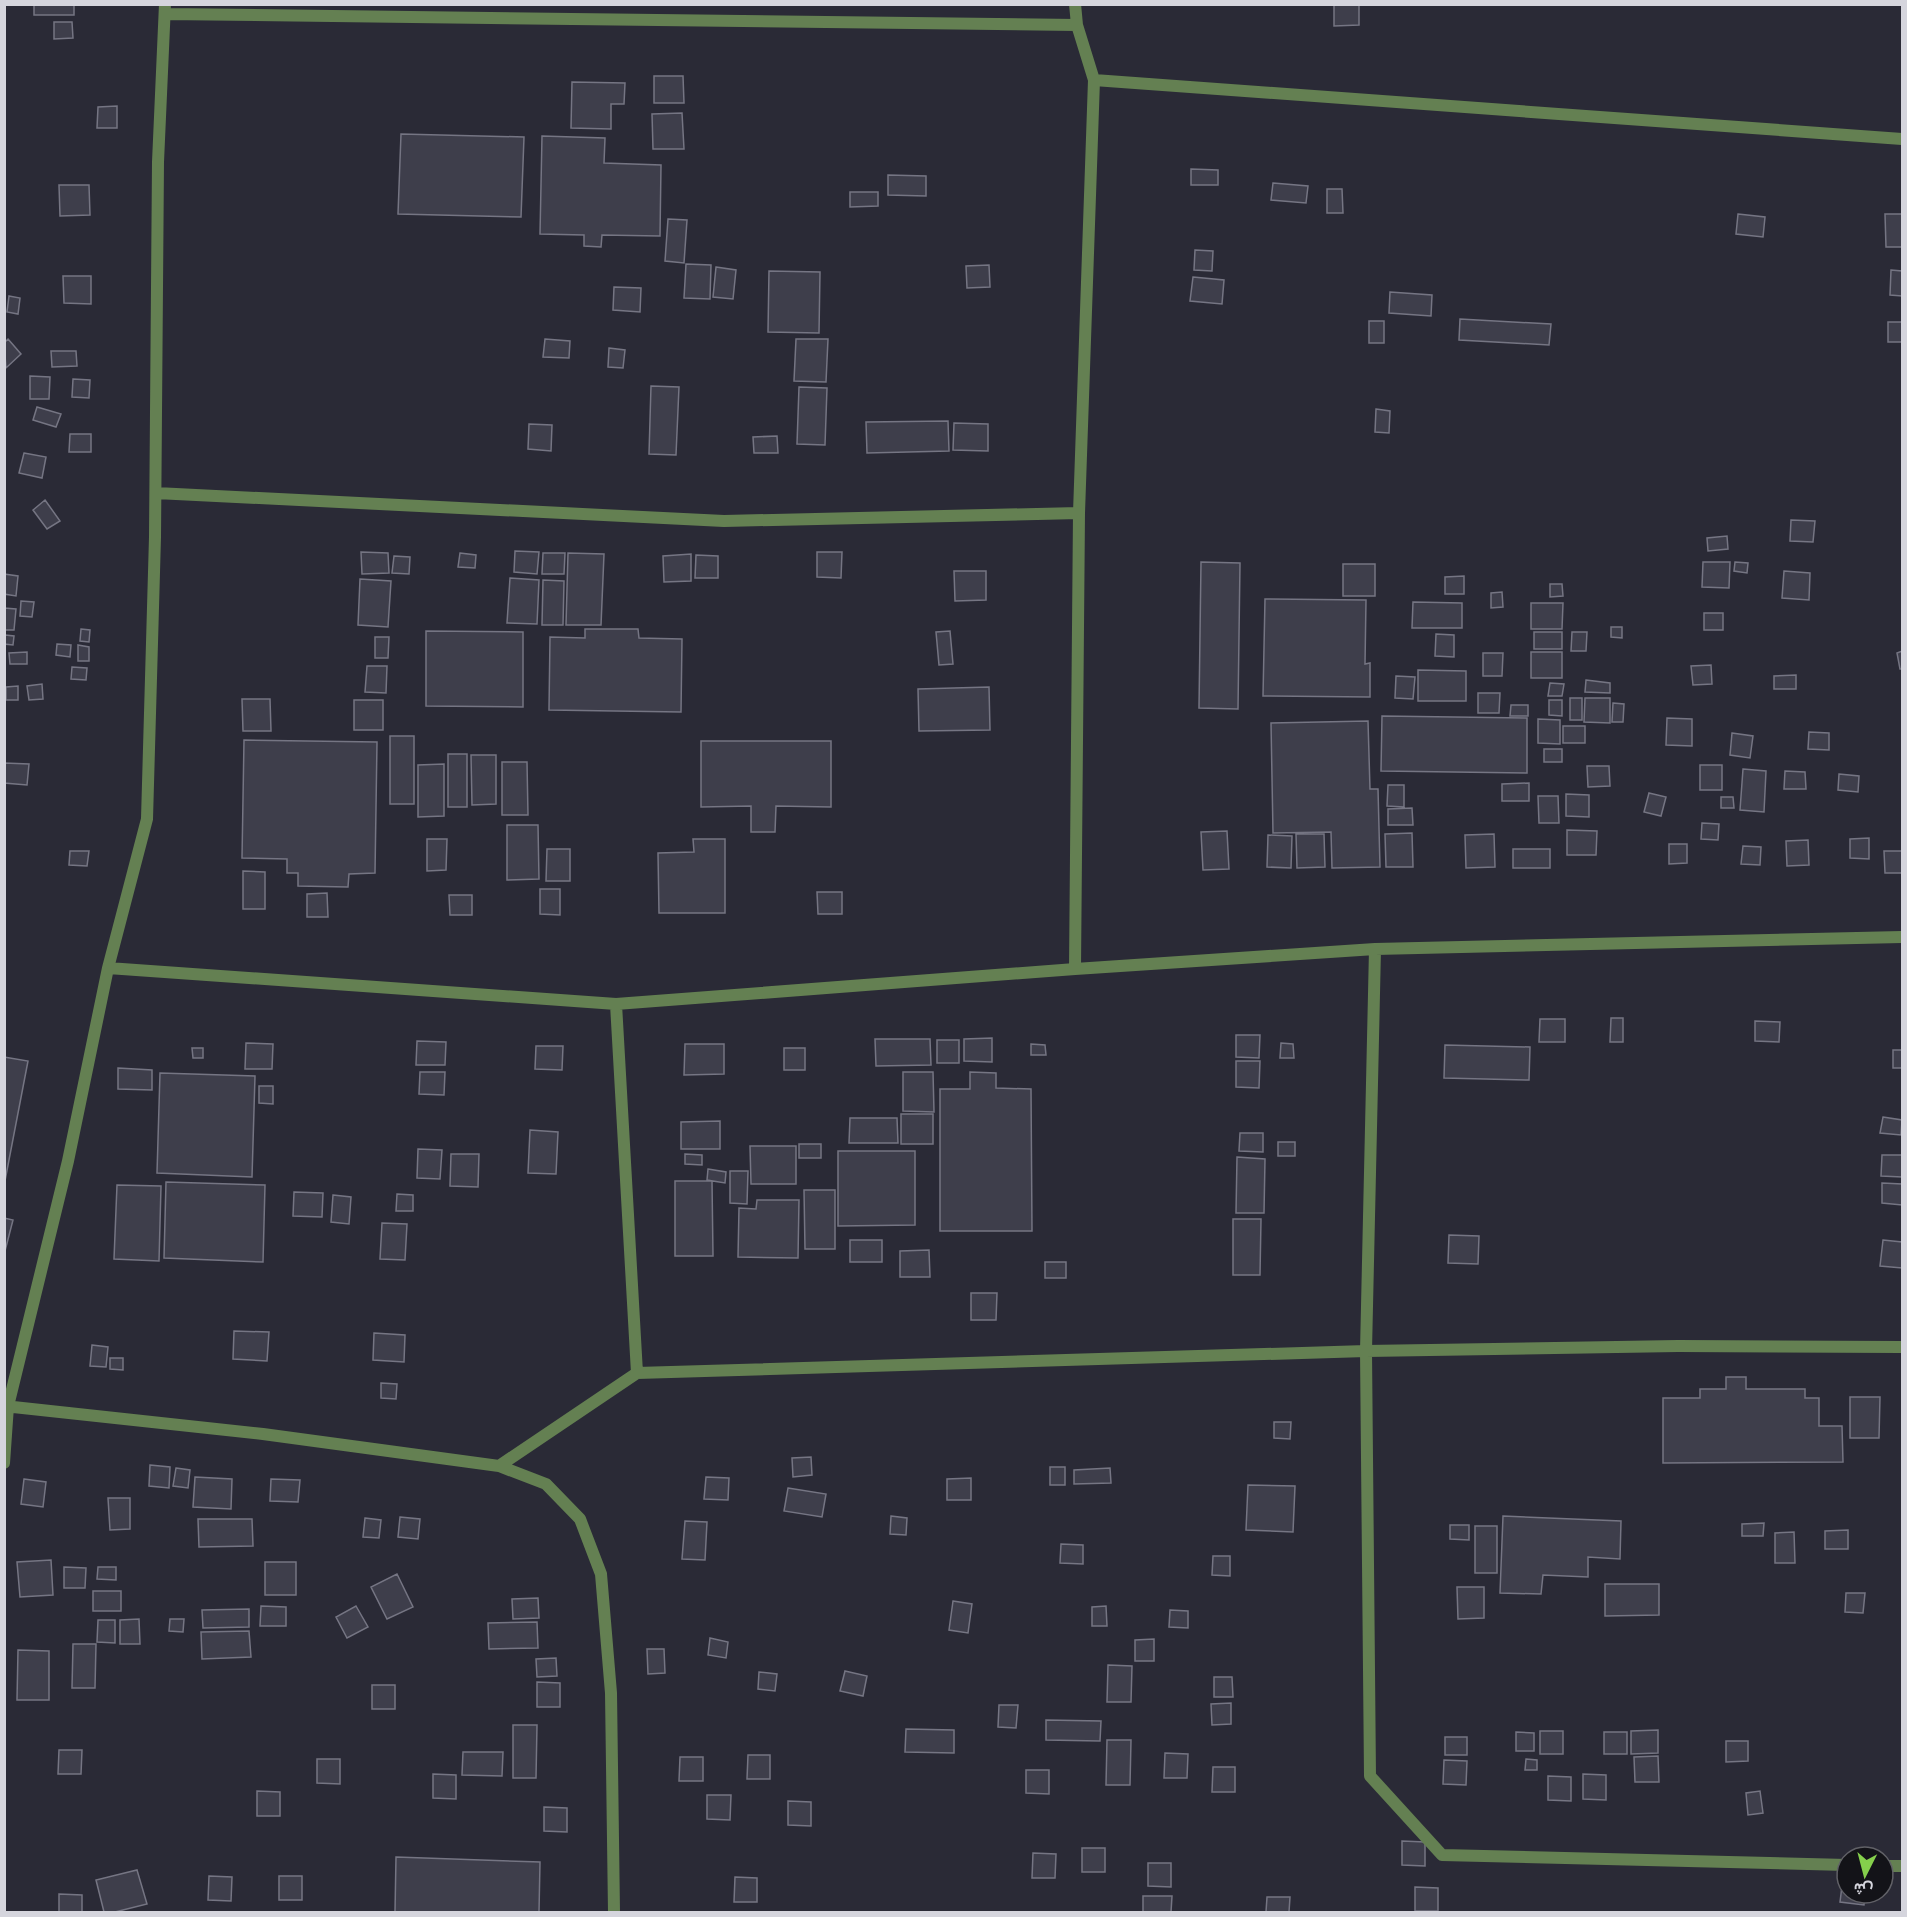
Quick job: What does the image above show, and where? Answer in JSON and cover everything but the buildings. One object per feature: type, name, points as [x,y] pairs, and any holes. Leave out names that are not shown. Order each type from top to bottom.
[{"type":"street","points":[[1075,4],[1077,25],[1094,80],[1079,513],[1075,969]]},
{"type":"street","points":[[4,1463],[6,1406],[68,1161],[108,968],[147,819],[156,493],[158,162],[165,9],[1077,25]]},
{"type":"street","points":[[1094,80],[1902,139]]},
{"type":"street","points":[[156,493],[724,521],[1079,513]]},
{"type":"street","points":[[108,968],[616,1004],[1375,949],[1902,938]]},
{"type":"street","points":[[1375,949],[1366,1351],[1370,1776],[1442,1855],[1835,1865]]},
{"type":"street","points":[[616,1004],[637,1372]]},
{"type":"street","points":[[499,1466],[637,1372],[1366,1351],[1678,1346],[1902,1347]]},
{"type":"street","points":[[6,1406],[263,1434],[499,1466],[546,1484],[580,1519],[601,1574],[611,1693],[614,1912]]}]
